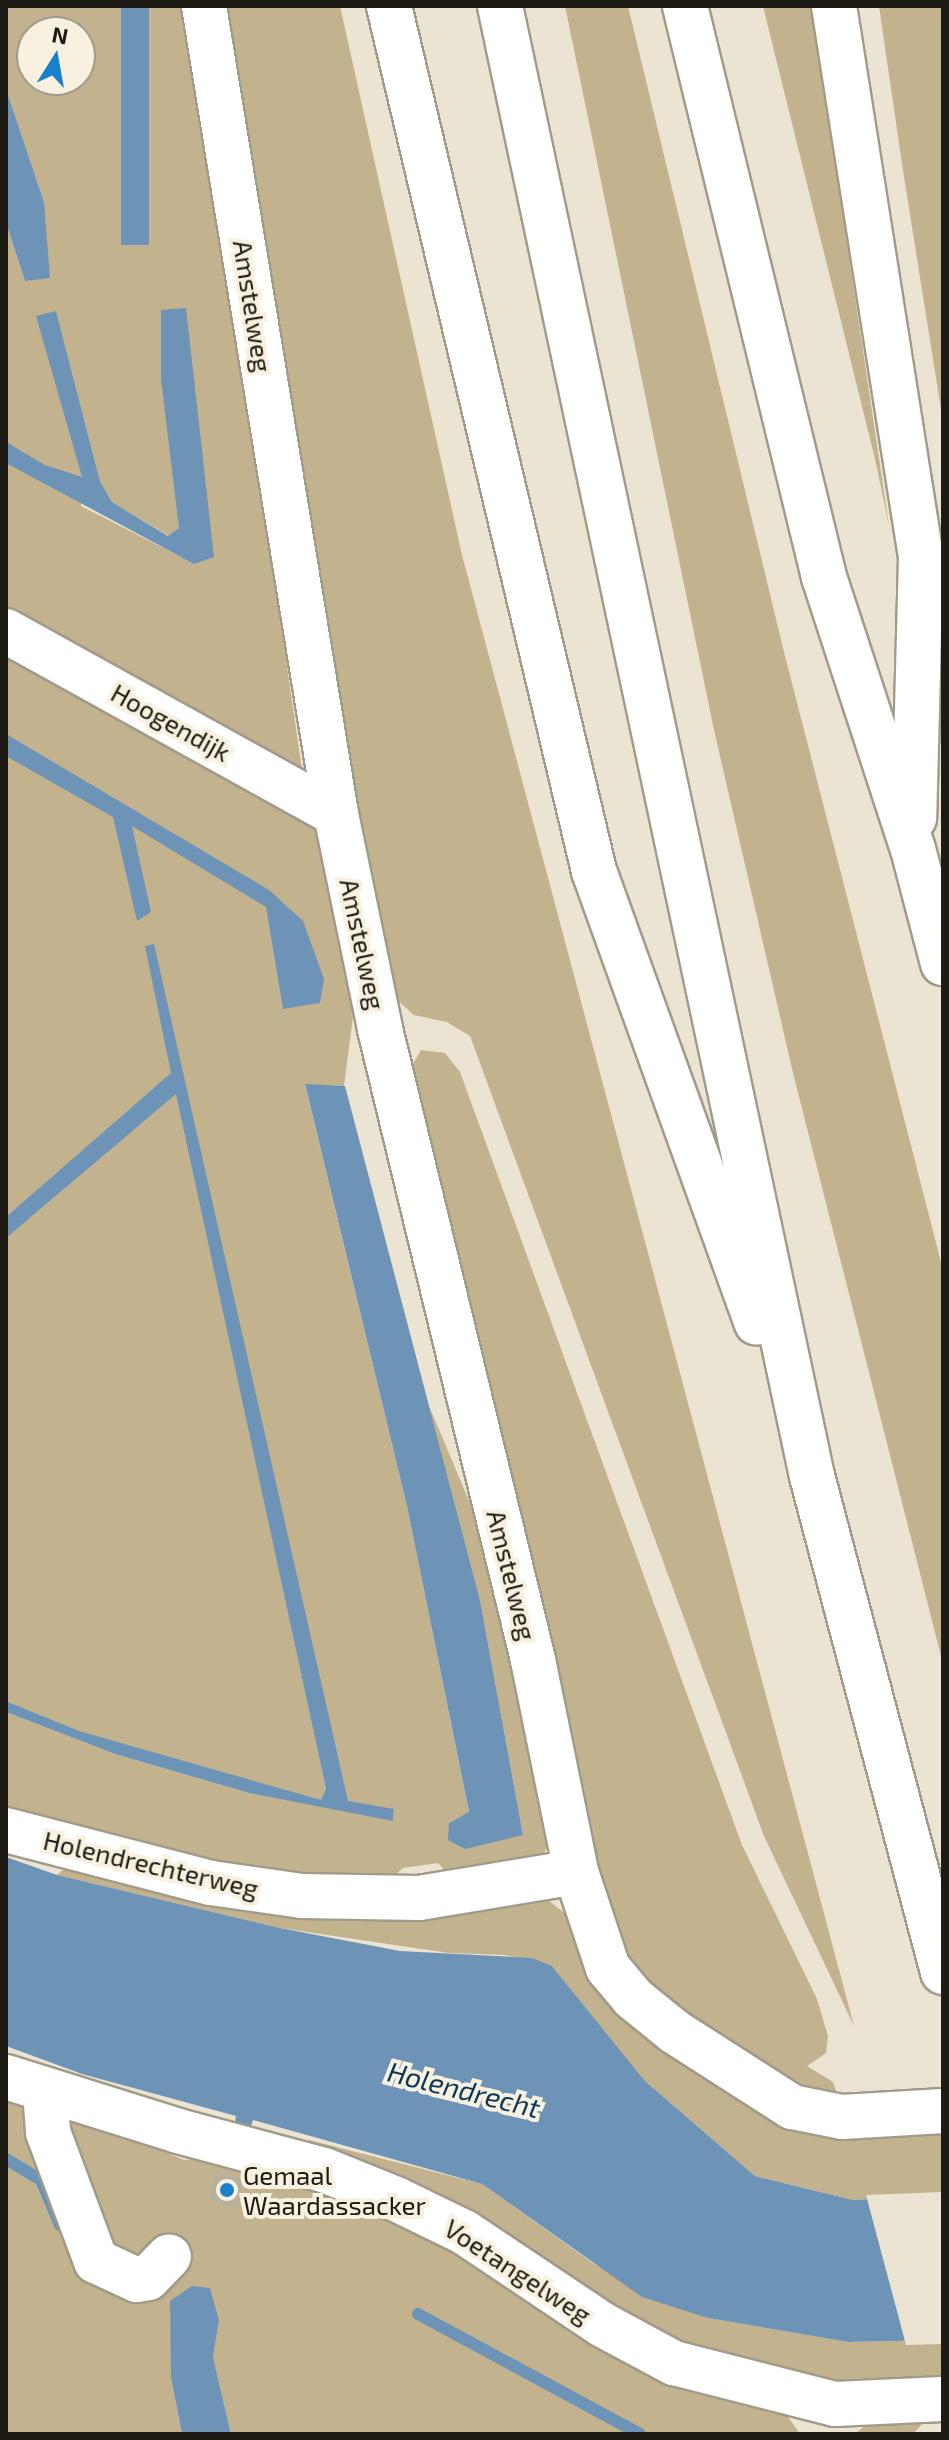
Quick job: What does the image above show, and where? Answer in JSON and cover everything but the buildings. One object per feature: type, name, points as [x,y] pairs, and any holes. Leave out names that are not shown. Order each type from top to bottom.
[{"type":"main road","name":"Amstelweg","points":[[204,6],[336,814],[380,1029],[533,1660],[576,1872]]},
{"type":"main road","points":[[389,6],[594,871],[812,1476]]},
{"type":"main road","points":[[500,6],[812,1476],[943,1972]]},
{"type":"main road","points":[[685,6],[824,577],[913,849],[943,963]]},
{"type":"main road","points":[[834,6],[921,557],[913,849]]},
{"type":"main road","name":"Hoogendijk","points":[[6,631],[336,814]]},
{"type":"main road","name":"Holendrechterweg","points":[[6,1830],[211,1883],[302,1896],[419,1898],[576,1872]]},
{"type":"main road","points":[[576,1872],[608,1968],[633,1998],[718,2064],[768,2096],[814,2114],[943,2111]]},
{"type":"main road","points":[[26,2083],[48,2132],[96,2261],[137,2280],[148,2278],[169,2256]]},
{"type":"main road","name":"Voetangelweg","points":[[26,2083],[324,2170],[464,2232],[603,2325],[674,2363],[832,2419],[943,2399]]},
{"type":"shaded area","points":[[6,6],[192,6],[303,777],[6,619],[6,223],[25,281],[44,202],[6,89]],"holes":[[[56,312],[100,481],[112,502],[169,536],[179,528],[193,563],[81,506],[83,478],[37,317]]]},
{"type":"shaded area","points":[[225,6],[340,6],[462,555],[854,2026],[764,1836],[470,1036],[447,1022],[414,1015],[395,998],[344,770]]},
{"type":"shaded area","points":[[565,6],[628,6],[784,652],[943,1270],[943,1664],[793,1073],[714,730]]},
{"type":"shaded area","points":[[763,6],[812,6],[889,526],[875,459]]},
{"type":"shaded area","points":[[879,6],[943,6],[943,422],[902,164]]},
{"type":"shaded area","points":[[6,643],[319,819],[333,915],[355,1001],[344,1086],[305,1085],[407,1506],[469,1813],[450,1822],[523,1835],[480,1600],[429,1406],[494,1560],[557,1835],[539,1859],[448,1874],[438,1863],[403,1868],[387,1882],[295,1882],[6,1811],[6,1712],[115,1754],[249,1793],[393,1820],[394,1810],[348,1802],[247,1420],[326,1789],[322,1801],[78,1731],[6,1701]]},
{"type":"shaded area","points":[[421,1050],[445,1053],[460,1072],[742,1845],[817,1999],[828,2036],[826,2053],[807,2066],[833,2082],[838,2097],[773,2081],[627,1966],[605,1906],[409,1071]]},
{"type":"shaded area","points":[[75,1860],[548,1900],[572,1919],[724,2090],[943,2126],[943,2196],[853,2200],[755,2176],[645,2081],[552,1966],[505,1955],[449,1953],[280,1928],[57,1875]]},
{"type":"shaded area","points":[[6,2088],[184,2160],[200,2159],[338,2191],[784,2411],[800,2434],[231,2434],[213,2357],[219,2320],[171,2378],[182,2434],[6,2434]]},
{"type":"shaded area","points":[[309,2140],[482,2184],[594,2264],[708,2318],[848,2342],[943,2340],[943,2389],[866,2391],[697,2358],[306,2150]]},
{"type":"shaded area","points":[[869,2422],[924,2422],[913,2434],[855,2434]]},
{"type":"water","points":[[121,6],[149,6],[149,245],[121,245]]},
{"type":"water","points":[[6,89],[44,202],[50,278],[25,281],[6,223]]},
{"type":"water","points":[[186,308],[214,557],[194,564],[6,463],[6,442],[45,465],[82,477],[36,316],[56,311],[100,481],[112,502],[168,536],[179,528],[161,379],[161,310]]},
{"type":"water","points":[[6,734],[269,890],[303,921],[324,979],[320,1003],[283,1009],[266,907],[132,826],[151,912],[137,921],[113,817],[6,756]]},
{"type":"water","points":[[154,944],[348,1801],[394,1809],[393,1821],[249,1793],[115,1754],[6,1712],[6,1701],[79,1731],[321,1800],[326,1789],[176,1094],[6,1238],[6,1217],[171,1073],[145,946]]},
{"type":"water","points":[[305,1084],[345,1086],[480,1600],[523,1835],[465,1849],[448,1840],[449,1823],[469,1812],[407,1506]]},
{"type":"water","name":"Holendrecht","points":[[6,1857],[57,1875],[280,1928],[400,1951],[532,1958],[552,1966],[645,2081],[755,2176],[853,2200],[943,2196],[943,2340],[848,2342],[708,2318],[642,2297],[482,2184],[253,2120],[249,2132],[234,2128],[236,2116],[82,2074],[6,2046]]},
{"type":"water","points":[[192,2286],[210,2288],[219,2321],[213,2357],[231,2434],[182,2434],[171,2378],[170,2301]]},
{"type":"pier","points":[[943,2192],[943,2344],[906,2345],[866,2195]]},
{"type":"waterway","points":[[6,2159],[41,2180],[60,2225]]},
{"type":"waterway","points":[[418,2314],[640,2434]]},
{"type":"place","name":"Gemaal Waardassacker","points":[[227,2190]]}]
